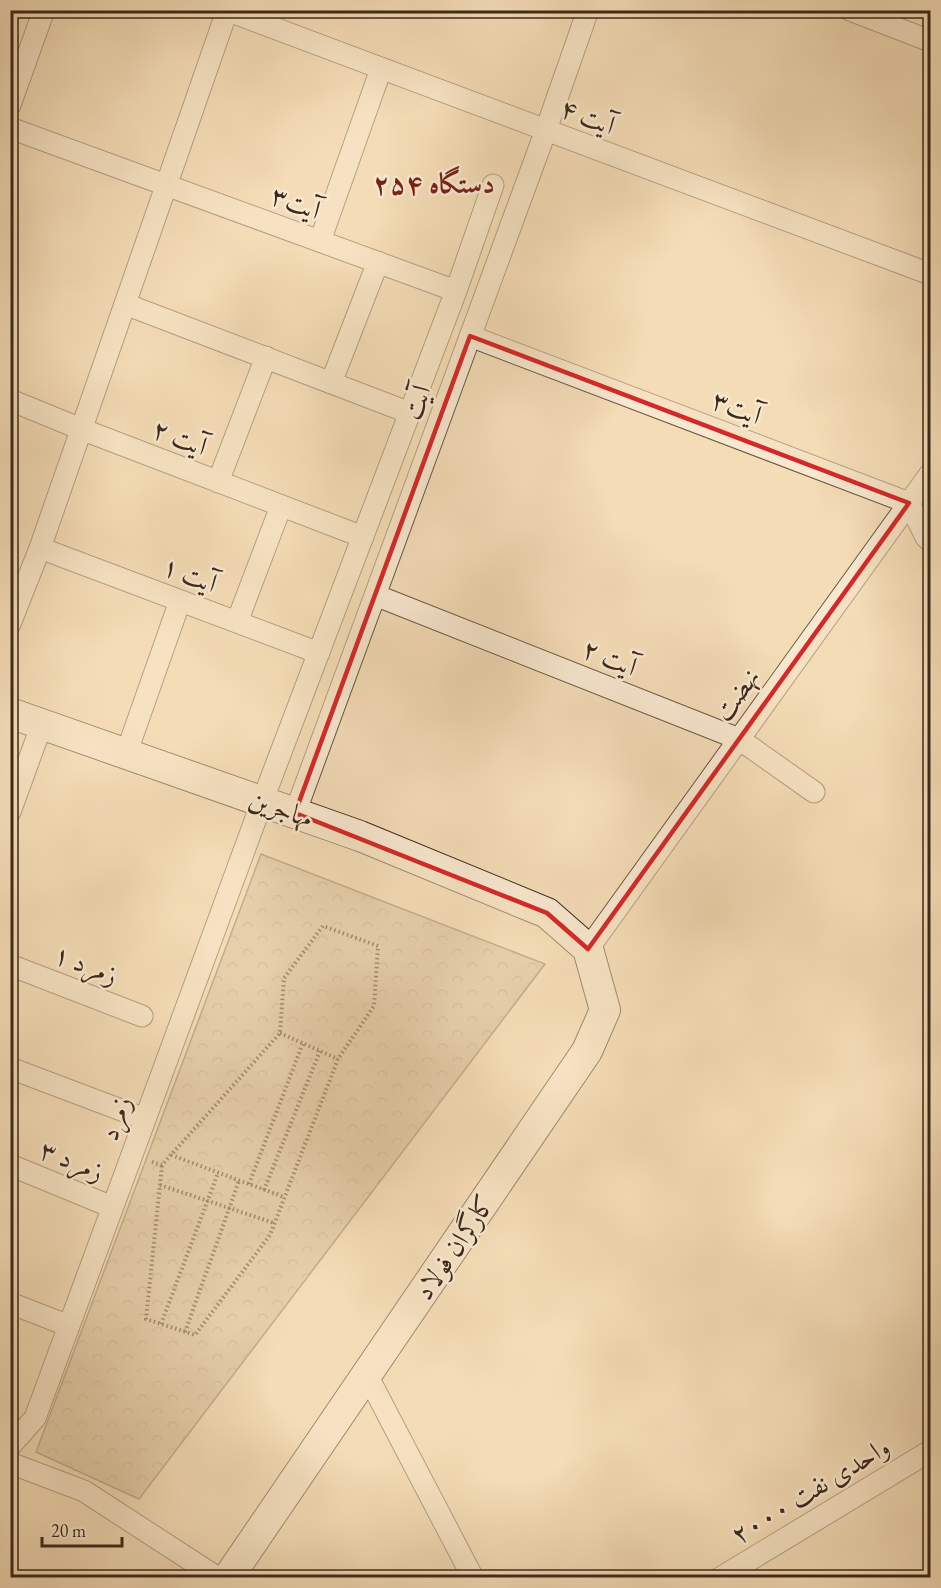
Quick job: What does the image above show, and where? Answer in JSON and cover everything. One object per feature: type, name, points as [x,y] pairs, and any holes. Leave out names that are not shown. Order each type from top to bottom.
[{"type":"street","points":[[10,105],[44,10]]},
{"type":"street","name":"آیت","points":[[295,813],[588,10]]},
{"type":"street","points":[[850,10],[930,41]]},
{"type":"street","points":[[10,624],[40,548],[226,11]]},
{"type":"street","name":"آیت ۴","points":[[226,11],[930,274]]},
{"type":"street","points":[[320,241],[381,69]]},
{"type":"street","name":"آیت۳","points":[[10,128],[456,291]]},
{"type":"street","points":[[456,291],[493,185]]},
{"type":"street","points":[[331,383],[378,262]]},
{"type":"street","name":"زمرد","points":[[10,1446],[35,1418],[262,802],[456,291]]},
{"type":"street","points":[[124,304],[410,413]]},
{"type":"street","name":"آیت۳","points":[[470,336],[909,503]]},
{"type":"street","points":[[219,482],[266,357]]},
{"type":"street","name":"آیت ۲","points":[[10,400],[363,537]]},
{"type":"street","name":"نهضت","points":[[588,949],[930,474]]},
{"type":"street","points":[[909,503],[930,541]]},
{"type":"street","points":[[237,622],[281,506]]},
{"type":"street","name":"آیت ۱","points":[[40,548],[319,653]]},
{"type":"street","name":"آیت ۲","points":[[375,595],[739,739],[814,792]]},
{"type":"street","points":[[126,754],[180,600]]},
{"type":"street","name":"مهاجرین","points":[[10,713],[360,836],[547,913],[588,949]]},
{"type":"street","points":[[10,812],[42,724]]},
{"type":"street","name":"کارگران فولاد","points":[[228,1578],[587,1051],[605,1010],[588,949]]},
{"type":"street","name":"زمرد ۱","points":[[10,965],[142,1016]]},
{"type":"street","points":[[10,1068],[145,1119]]},
{"type":"street","name":"زمرد ۳","points":[[10,1165],[112,1207]]},
{"type":"street","points":[[10,1303],[69,1326]]},
{"type":"street","points":[[367,1375],[473,1578]]},
{"type":"street","name":"۲۰۰۰ واحدی نفت","points":[[720,1578],[930,1451]]},
{"type":"street","points":[[10,1463],[84,1491],[218,1578]]},
{"type":"path","points":[[323,926],[378,946],[374,1006],[338,1059],[270,1235],[195,1335],[146,1319],[162,1165],[280,1033],[284,978],[323,926]]},
{"type":"path","points":[[280,1033],[338,1059]]},
{"type":"path","points":[[249,1184],[303,1043]]},
{"type":"path","points":[[264,1190],[320,1051]]},
{"type":"path","points":[[132,1155],[162,1165]]},
{"type":"path","points":[[171,1155],[284,1197]]},
{"type":"path","points":[[161,1324],[218,1173]]},
{"type":"path","points":[[185,1332],[238,1180]]},
{"type":"path","points":[[160,1185],[274,1223]]},
{"type":"highlighted area","points":[[470,336],[909,503],[588,949],[547,913],[295,813]]},
{"type":"green space","points":[[261,854],[545,964],[139,1499],[36,1452]]},
{"type":"district","name":"۲۵۴ دستگاه","points":[[434,183]]}]
